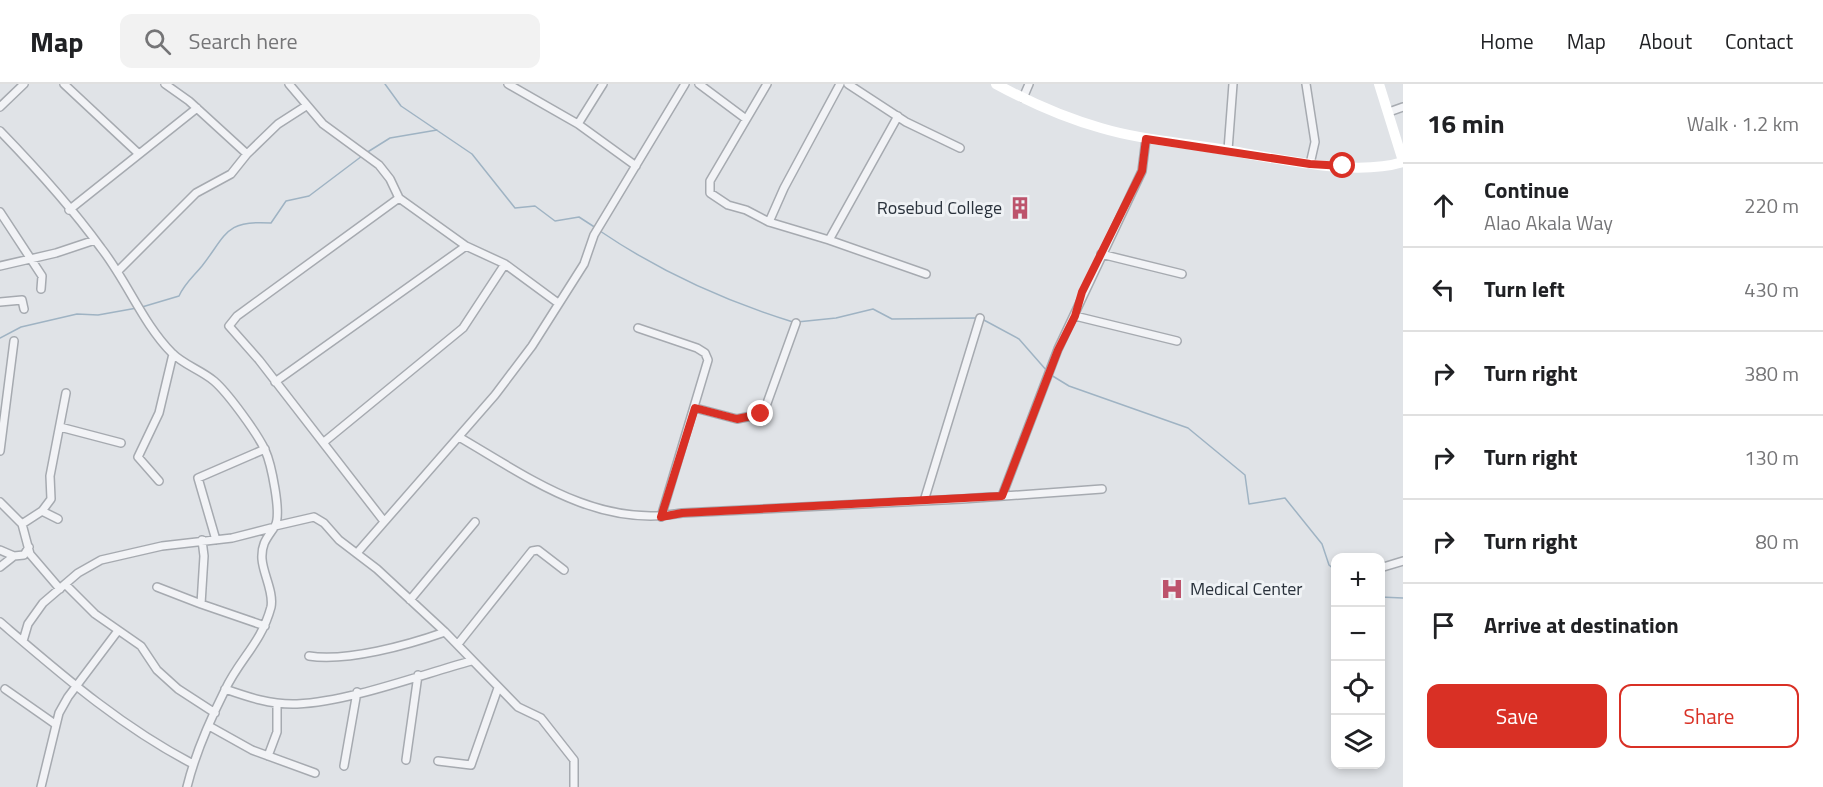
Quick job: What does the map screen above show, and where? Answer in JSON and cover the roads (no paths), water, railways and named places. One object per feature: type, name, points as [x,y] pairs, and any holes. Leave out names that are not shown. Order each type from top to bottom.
[{"type":"street","points":[[0,107],[24,84]]},
{"type":"street","points":[[64,84],[139,154]]},
{"type":"street","points":[[165,84],[189,101],[247,154]]},
{"type":"street","points":[[289,84],[295,94],[323,124],[379,165],[390,179],[399,198],[466,246],[506,264],[558,303]]},
{"type":"street","points":[[578,124],[603,84]]},
{"type":"street","points":[[357,553],[383,520],[495,395],[531,346],[584,264],[594,235],[685,84]]},
{"type":"street","points":[[699,84],[746,119]]},
{"type":"street","points":[[767,84],[708,189],[720,201],[746,210],[769,222],[926,274]]},
{"type":"street","points":[[769,222],[784,188],[840,84]]},
{"type":"street","points":[[848,84],[898,116],[960,148]]},
{"type":"street","points":[[996,84],[1085,124],[1146,139],[1310,164],[1379,167],[1398,157]]},
{"type":"street","points":[[1023,98],[1029,84]]},
{"type":"street","points":[[1228,150],[1233,84]]},
{"type":"street","points":[[1306,84],[1315,142],[1310,164]]},
{"type":"street","points":[[1379,84],[1389,112],[1403,171]]},
{"type":"street","points":[[511,85],[578,124],[636,166]]},
{"type":"street","points":[[294,113],[297,99],[295,94]]},
{"type":"street","points":[[118,271],[196,193],[231,174],[247,154],[294,113],[306,106]]},
{"type":"street","points":[[69,210],[196,107]]},
{"type":"street","points":[[1389,112],[1403,107]]},
{"type":"street","points":[[829,240],[898,116]]},
{"type":"street","points":[[0,131],[30,162],[95,240],[118,271],[142,312],[173,354],[220,386],[265,449],[275,491],[273,527],[262,550],[272,603],[266,626],[254,648],[225,689],[193,764],[187,787]]},
{"type":"street","points":[[1002,496],[1058,350],[1075,316],[1082,292],[1142,171],[1146,139]]},
{"type":"street","points":[[383,520],[324,442],[229,326],[399,198]]},
{"type":"street","points":[[0,212],[42,276],[41,290]]},
{"type":"street","points":[[0,266],[95,240]]},
{"type":"street","points":[[275,382],[466,246]]},
{"type":"street","points":[[1101,254],[1182,274]]},
{"type":"street","points":[[324,442],[462,328],[506,264]]},
{"type":"street","points":[[0,302],[22,300],[24,309]]},
{"type":"street","points":[[1075,316],[1177,341]]},
{"type":"street","points":[[924,501],[980,318]]},
{"type":"street","points":[[695,408],[737,419],[761,414],[766,406],[796,322]]},
{"type":"street","points":[[638,328],[678,340],[705,352],[708,365],[661,517]]},
{"type":"street","points":[[0,451],[14,341]]},
{"type":"street","points":[[159,481],[138,457],[159,413],[173,354]]},
{"type":"street","points":[[22,524],[42,511],[51,499],[50,476],[66,393]]},
{"type":"street","points":[[60,427],[121,442]]},
{"type":"street","points":[[459,437],[528,478],[578,503],[608,512],[661,517],[760,508],[924,501],[1102,489]]},
{"type":"street","points":[[216,540],[198,478],[265,449]]},
{"type":"street","points":[[0,502],[22,524],[28,552],[63,586],[117,632],[141,646],[157,670],[178,689],[215,713]]},
{"type":"street","points":[[42,511],[58,519]]},
{"type":"street","points":[[23,642],[28,624],[36,612],[78,573],[106,559],[202,540],[232,538],[317,518],[458,644],[471,661],[518,707],[541,718],[574,760],[574,787]]},
{"type":"street","points":[[410,600],[475,522]]},
{"type":"street","points":[[201,604],[204,556],[202,540]]},
{"type":"street","points":[[0,550],[14,556]]},
{"type":"street","points":[[458,644],[532,551],[538,550],[564,570]]},
{"type":"street","points":[[0,567],[14,556],[28,552]]},
{"type":"street","points":[[1385,566],[1403,561]]},
{"type":"street","points":[[157,587],[266,626]]},
{"type":"street","points":[[0,622],[75,687],[143,736],[193,764]]},
{"type":"street","points":[[41,787],[55,724],[75,687],[117,632]]},
{"type":"street","points":[[309,657],[320,658],[386,649],[445,632]]},
{"type":"street","points":[[225,689],[258,701],[297,704],[357,692],[471,661]]},
{"type":"street","points":[[406,760],[418,675]]},
{"type":"street","points":[[438,761],[471,765],[498,688]]},
{"type":"street","points":[[5,689],[35,713],[55,724]]},
{"type":"street","points":[[344,766],[357,692]]},
{"type":"street","points":[[268,756],[277,732],[277,703]]},
{"type":"street","points":[[209,726],[268,756],[315,773]]},
{"type":"waterway","points":[[385,84],[401,106],[472,154],[515,208],[535,206],[555,221],[579,217],[596,228]]},
{"type":"waterway","points":[[366,153],[390,138],[437,130]]},
{"type":"waterway","points":[[142,307],[179,296],[229,231],[244,224],[271,223],[286,201],[309,196],[362,156]]},
{"type":"waterway","points":[[600,231],[622,246],[693,284],[742,305],[793,322]]},
{"type":"waterway","points":[[0,338],[21,327],[77,314],[98,315],[137,308]]},
{"type":"waterway","points":[[797,322],[836,318],[873,309],[892,319],[977,318]]},
{"type":"waterway","points":[[982,319],[1019,339],[1047,371]]},
{"type":"waterway","points":[[1051,375],[1069,386],[1188,428],[1245,475],[1249,504],[1285,498],[1322,544],[1331,567]]},
{"type":"waterway","points":[[1385,597],[1403,598]]},
{"type":"place","name":"Rosebud College","points":[[1020,208]]},
{"type":"place","name":"Medical Center","points":[[1172,589]]}]
